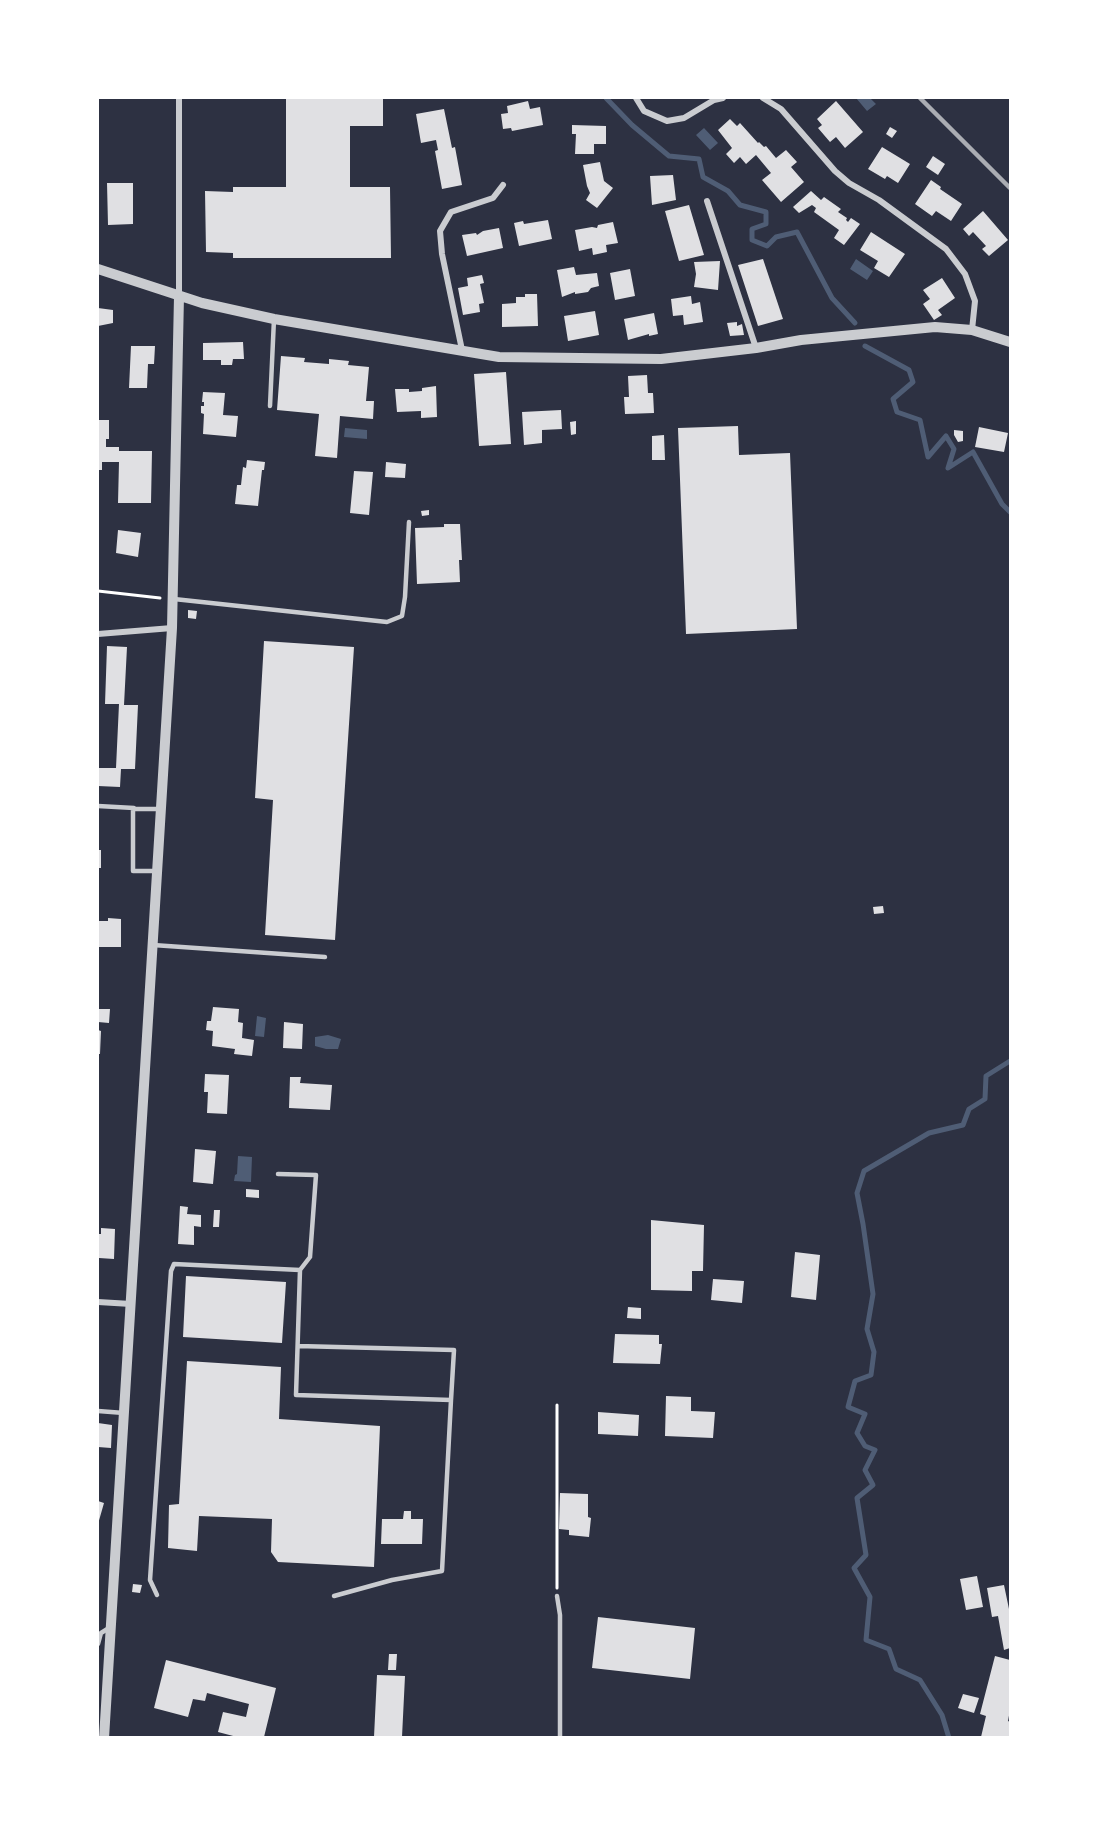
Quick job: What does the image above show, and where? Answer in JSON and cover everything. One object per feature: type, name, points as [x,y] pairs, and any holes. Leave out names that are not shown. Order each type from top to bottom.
[{"type":"street","points":[[104,1737],[174,599],[179,296],[179,98]]},
{"type":"street","points":[[636,98],[644,111],[667,120],[684,118],[714,100],[723,98]]},
{"type":"street","points":[[763,98],[781,109],[835,171],[849,183],[879,200],[946,249],[964,274],[975,301],[972,330]]},
{"type":"street","points":[[462,351],[442,255],[440,231],[452,212],[493,198],[503,186]]},
{"type":"street","points":[[707,201],[756,348]]},
{"type":"street","points":[[98,269],[202,303],[274,319],[499,357],[661,359],[756,348],[801,340],[935,327],[972,330],[1011,342]]},
{"type":"street","points":[[98,634],[172,628]]},
{"type":"street","points":[[98,1302],[131,1304]]},
{"type":"lane","points":[[270,406],[274,319]]},
{"type":"lane","points":[[174,599],[387,622],[402,616],[409,522]]},
{"type":"lane","points":[[98,806],[136,809],[162,808]]},
{"type":"lane","points":[[136,809],[134,809],[133,871],[157,871]]},
{"type":"lane","points":[[153,945],[325,957]]},
{"type":"lane","points":[[278,1174],[316,1175],[310,1257],[300,1270],[296,1395],[451,1400]]},
{"type":"lane","points":[[157,1595],[150,1580],[171,1271],[174,1264],[300,1270]]},
{"type":"lane","points":[[298,1346],[454,1350],[442,1571],[392,1580],[334,1596]]},
{"type":"lane","points":[[98,1410],[124,1413]]},
{"type":"lane","points":[[557,1596],[560,1615],[560,1737]]},
{"type":"lane","points":[[98,1644],[101,1633],[111,1627]]},
{"type":"path","points":[[98,591],[174,599]]},
{"type":"path","points":[[557,1405],[557,1596]]},
{"type":"water","points":[[856,98],[870,98],[876,104],[867,111]]},
{"type":"water","points":[[704,128],[718,143],[710,150],[696,135]]},
{"type":"water","points":[[856,259],[873,271],[867,280],[850,269]]},
{"type":"water","points":[[345,428],[367,430],[367,439],[344,437]]},
{"type":"water","points":[[257,1016],[266,1018],[264,1037],[255,1036]]},
{"type":"water","points":[[328,1035],[341,1039],[338,1049],[315,1046],[315,1037]]},
{"type":"water","points":[[238,1156],[252,1157],[251,1182],[234,1181],[237,1174]]},
{"type":"building","points":[[286,98],[383,98],[383,126],[350,126],[350,187],[390,187],[391,258],[233,258],[233,253],[206,252],[205,191],[233,192],[233,187],[286,187]]},
{"type":"building","points":[[528,101],[530,109],[540,107],[543,125],[512,131],[511,128],[503,129],[501,114],[508,113],[507,106]]},
{"type":"building","points":[[836,101],[863,132],[845,148],[836,137],[830,142],[818,128],[822,125],[817,119]]},
{"type":"building","points":[[444,109],[452,148],[455,147],[462,185],[442,189],[435,151],[438,150],[436,140],[421,143],[416,114]]},
{"type":"building","points":[[730,119],[737,126],[740,123],[776,158],[786,150],[797,162],[791,167],[804,182],[781,202],[762,180],[771,173],[756,155],[746,164],[740,157],[734,163],[726,154],[732,148],[718,130]]},
{"type":"building","points":[[572,125],[606,126],[606,144],[594,144],[594,154],[575,154],[576,134],[572,134]]},
{"type":"building","points":[[890,127],[897,131],[892,138],[886,134]]},
{"type":"building","points":[[882,147],[910,164],[898,183],[887,176],[885,179],[868,169]]},
{"type":"building","points":[[933,156],[945,164],[938,175],[926,167]]},
{"type":"building","points":[[600,162],[604,181],[613,188],[597,208],[586,200],[590,193],[583,165]]},
{"type":"building","points":[[673,175],[676,200],[652,205],[650,176]]},
{"type":"building","points":[[931,180],[962,204],[951,221],[936,211],[932,216],[915,204]]},
{"type":"building","points":[[107,183],[133,183],[133,224],[108,225]]},
{"type":"building","points":[[811,191],[821,200],[824,197],[841,209],[838,212],[847,218],[848,222],[851,218],[860,224],[844,245],[834,238],[839,230],[814,212],[816,208],[812,205],[799,213],[793,207]]},
{"type":"building","points":[[689,205],[704,255],[679,261],[665,211]]},
{"type":"building","points":[[983,211],[1008,240],[989,256],[982,249],[986,246],[973,232],[969,236],[963,229]]},
{"type":"building","points":[[548,220],[552,239],[519,246],[514,223],[523,221],[524,224]]},
{"type":"building","points":[[613,222],[618,243],[606,245],[607,252],[593,255],[592,248],[579,251],[575,230],[597,228],[598,225]]},
{"type":"building","points":[[499,228],[503,248],[467,256],[462,235],[476,233],[477,235],[483,231]]},
{"type":"building","points":[[871,232],[905,254],[889,277],[874,268],[878,261],[860,250]]},
{"type":"building","points":[[763,259],[783,319],[758,326],[738,265]]},
{"type":"building","points":[[720,261],[718,290],[694,287],[696,274],[694,262]]},
{"type":"building","points":[[574,267],[576,275],[597,273],[599,286],[591,288],[588,292],[575,294],[575,292],[562,297],[557,270]]},
{"type":"building","points":[[630,269],[635,296],[615,300],[610,273]]},
{"type":"building","points":[[482,275],[484,283],[480,284],[484,303],[479,304],[480,312],[463,315],[458,288],[468,286],[467,278]]},
{"type":"building","points":[[942,278],[955,298],[938,310],[942,315],[934,320],[923,304],[930,299],[923,290]]},
{"type":"building","points":[[525,294],[537,294],[538,326],[502,327],[502,304],[516,303],[516,297],[525,297]]},
{"type":"building","points":[[691,296],[692,304],[700,302],[703,322],[684,325],[683,315],[673,316],[671,299]]},
{"type":"building","points":[[98,308],[113,310],[113,323],[98,326]]},
{"type":"building","points":[[595,311],[599,335],[568,341],[564,316]]},
{"type":"building","points":[[654,313],[658,334],[628,340],[624,319]]},
{"type":"building","points":[[737,322],[737,326],[742,324],[744,335],[730,336],[727,323]]},
{"type":"building","points":[[243,342],[244,359],[233,359],[232,365],[221,365],[221,360],[203,360],[203,343]]},
{"type":"building","points":[[131,346],[155,346],[154,364],[148,364],[147,388],[129,388]]},
{"type":"building","points":[[281,356],[305,358],[304,362],[329,364],[329,359],[349,361],[348,365],[369,367],[366,401],[374,401],[373,419],[340,416],[337,458],[315,456],[319,414],[277,410]]},
{"type":"building","points":[[506,372],[511,444],[479,446],[474,374]]},
{"type":"building","points":[[647,375],[648,393],[653,393],[654,413],[625,414],[624,397],[629,397],[628,376]]},
{"type":"building","points":[[436,386],[437,417],[421,418],[421,411],[397,412],[395,389],[409,389],[409,392],[422,391],[422,388]]},
{"type":"building","points":[[203,392],[225,393],[223,415],[238,416],[236,437],[203,434],[204,414],[201,413],[201,406],[204,406]]},
{"type":"building","points":[[561,410],[562,429],[542,430],[542,443],[524,445],[522,412]]},
{"type":"building","points":[[98,420],[109,420],[109,439],[106,439],[106,447],[119,447],[119,451],[152,451],[151,503],[118,503],[119,462],[102,462],[102,470],[98,470]]},
{"type":"building","points":[[576,421],[576,434],[571,435],[570,422]]},
{"type":"building","points":[[738,426],[739,455],[790,453],[797,629],[686,634],[678,428]]},
{"type":"building","points":[[979,427],[1008,433],[1004,452],[975,447]]},
{"type":"building","points":[[954,430],[963,431],[963,441],[958,442]]},
{"type":"building","points":[[664,435],[665,460],[652,460],[652,436]]},
{"type":"building","points":[[247,460],[265,462],[258,506],[235,504],[237,485],[241,485],[243,467],[246,468]]},
{"type":"building","points":[[386,462],[406,464],[405,478],[385,477]]},
{"type":"building","points":[[354,471],[373,472],[369,515],[350,513]]},
{"type":"building","points":[[429,510],[429,515],[422,516],[421,511]]},
{"type":"building","points":[[444,524],[460,524],[462,560],[459,560],[460,582],[417,584],[415,528],[444,527]]},
{"type":"building","points":[[118,530],[141,533],[138,557],[116,553]]},
{"type":"building","points":[[188,610],[197,611],[196,619],[188,618]]},
{"type":"building","points":[[264,641],[354,647],[335,940],[265,935],[273,800],[255,798]]},
{"type":"building","points":[[107,646],[127,647],[124,705],[138,705],[135,769],[121,769],[120,787],[98,786],[98,768],[116,768],[119,704],[105,704]]},
{"type":"building","points":[[98,850],[101,850],[101,868],[98,868]]},
{"type":"building","points":[[883,906],[884,913],[874,914],[873,907]]},
{"type":"building","points":[[108,918],[121,919],[121,947],[98,947],[98,921],[108,921]]},
{"type":"building","points":[[213,1007],[239,1009],[238,1022],[243,1023],[242,1038],[254,1040],[252,1056],[234,1054],[235,1049],[212,1046],[213,1031],[206,1030],[207,1021],[211,1021]]},
{"type":"building","points":[[98,1009],[110,1009],[109,1023],[98,1022]]},
{"type":"building","points":[[284,1022],[303,1024],[302,1049],[283,1048]]},
{"type":"building","points":[[98,1030],[101,1031],[100,1054],[98,1054]]},
{"type":"building","points":[[205,1074],[229,1075],[227,1114],[207,1113],[208,1092],[204,1092]]},
{"type":"building","points":[[290,1077],[301,1077],[300,1083],[332,1085],[330,1110],[289,1108]]},
{"type":"building","points":[[195,1149],[216,1151],[213,1184],[193,1182]]},
{"type":"building","points":[[246,1189],[259,1190],[259,1198],[246,1197]]},
{"type":"building","points":[[180,1206],[188,1207],[187,1214],[201,1215],[201,1227],[194,1226],[194,1245],[178,1244]]},
{"type":"building","points":[[214,1210],[220,1210],[219,1227],[213,1227]]},
{"type":"building","points":[[651,1220],[704,1225],[703,1271],[692,1271],[692,1291],[651,1290]]},
{"type":"building","points":[[101,1228],[115,1229],[114,1259],[99,1258],[98,1234],[101,1234]]},
{"type":"building","points":[[795,1252],[820,1255],[816,1300],[791,1297]]},
{"type":"building","points":[[186,1276],[286,1282],[282,1343],[183,1337]]},
{"type":"building","points":[[713,1279],[744,1281],[742,1303],[711,1300]]},
{"type":"building","points":[[628,1307],[641,1308],[641,1319],[627,1318]]},
{"type":"building","points":[[615,1334],[659,1335],[659,1344],[662,1344],[660,1364],[613,1363]]},
{"type":"building","points":[[187,1361],[281,1367],[279,1419],[380,1426],[374,1567],[278,1562],[271,1552],[272,1519],[199,1516],[197,1551],[168,1548],[169,1505],[179,1504]]},
{"type":"building","points":[[666,1396],[691,1397],[691,1411],[715,1412],[713,1438],[665,1436]]},
{"type":"building","points":[[598,1412],[639,1415],[638,1436],[598,1434]]},
{"type":"building","points":[[98,1423],[112,1425],[111,1448],[98,1447]]},
{"type":"building","points":[[560,1493],[588,1494],[588,1517],[591,1518],[589,1537],[569,1535],[569,1530],[559,1529]]},
{"type":"building","points":[[98,1501],[104,1503],[98,1524]]},
{"type":"building","points":[[404,1511],[411,1511],[411,1519],[423,1519],[422,1544],[381,1544],[382,1519],[403,1519]]},
{"type":"building","points":[[977,1576],[983,1607],[966,1610],[960,1579]]},
{"type":"building","points":[[133,1584],[142,1585],[140,1593],[132,1592]]},
{"type":"building","points":[[1004,1585],[1010,1608],[1010,1648],[1004,1650],[998,1616],[992,1617],[987,1588]]},
{"type":"building","points":[[598,1617],[695,1628],[690,1679],[592,1668]]},
{"type":"building","points":[[389,1654],[397,1654],[396,1670],[388,1670]]},
{"type":"building","points":[[995,1656],[1010,1660],[1008,1721],[1010,1722],[1010,1737],[981,1737],[986,1716],[980,1714]]},
{"type":"building","points":[[166,1660],[276,1688],[264,1737],[237,1737],[218,1732],[223,1712],[246,1717],[249,1704],[207,1693],[205,1701],[193,1699],[188,1717],[154,1708]]},
{"type":"building","points":[[377,1675],[405,1676],[402,1737],[374,1737]]},
{"type":"building","points":[[963,1694],[979,1698],[974,1713],[958,1708]]},
{"type":"waterway","points":[[606,98],[632,125],[669,156],[699,159],[703,177],[728,191],[740,205],[766,212],[766,224],[752,229],[752,240],[767,246],[776,237],[797,232],[832,298],[855,323]]},
{"type":"waterway","points":[[865,346],[909,370],[913,382],[893,399],[897,412],[920,420],[928,457],[946,436],[954,449],[948,468],[973,452],[1002,504],[1010,512]]},
{"type":"waterway","points":[[949,1738],[942,1715],[920,1680],[896,1669],[889,1649],[866,1640],[870,1597],[854,1568],[866,1555],[857,1498],[873,1485],[865,1470],[875,1450],[865,1446],[857,1433],[865,1414],[848,1407],[855,1381],[871,1375],[874,1352],[867,1329],[873,1294],[857,1193],[864,1171],[929,1133],[963,1125],[969,1109],[985,1099],[986,1076],[1010,1061]]},
{"type":"railway","points":[[920,98],[1010,188]]}]
